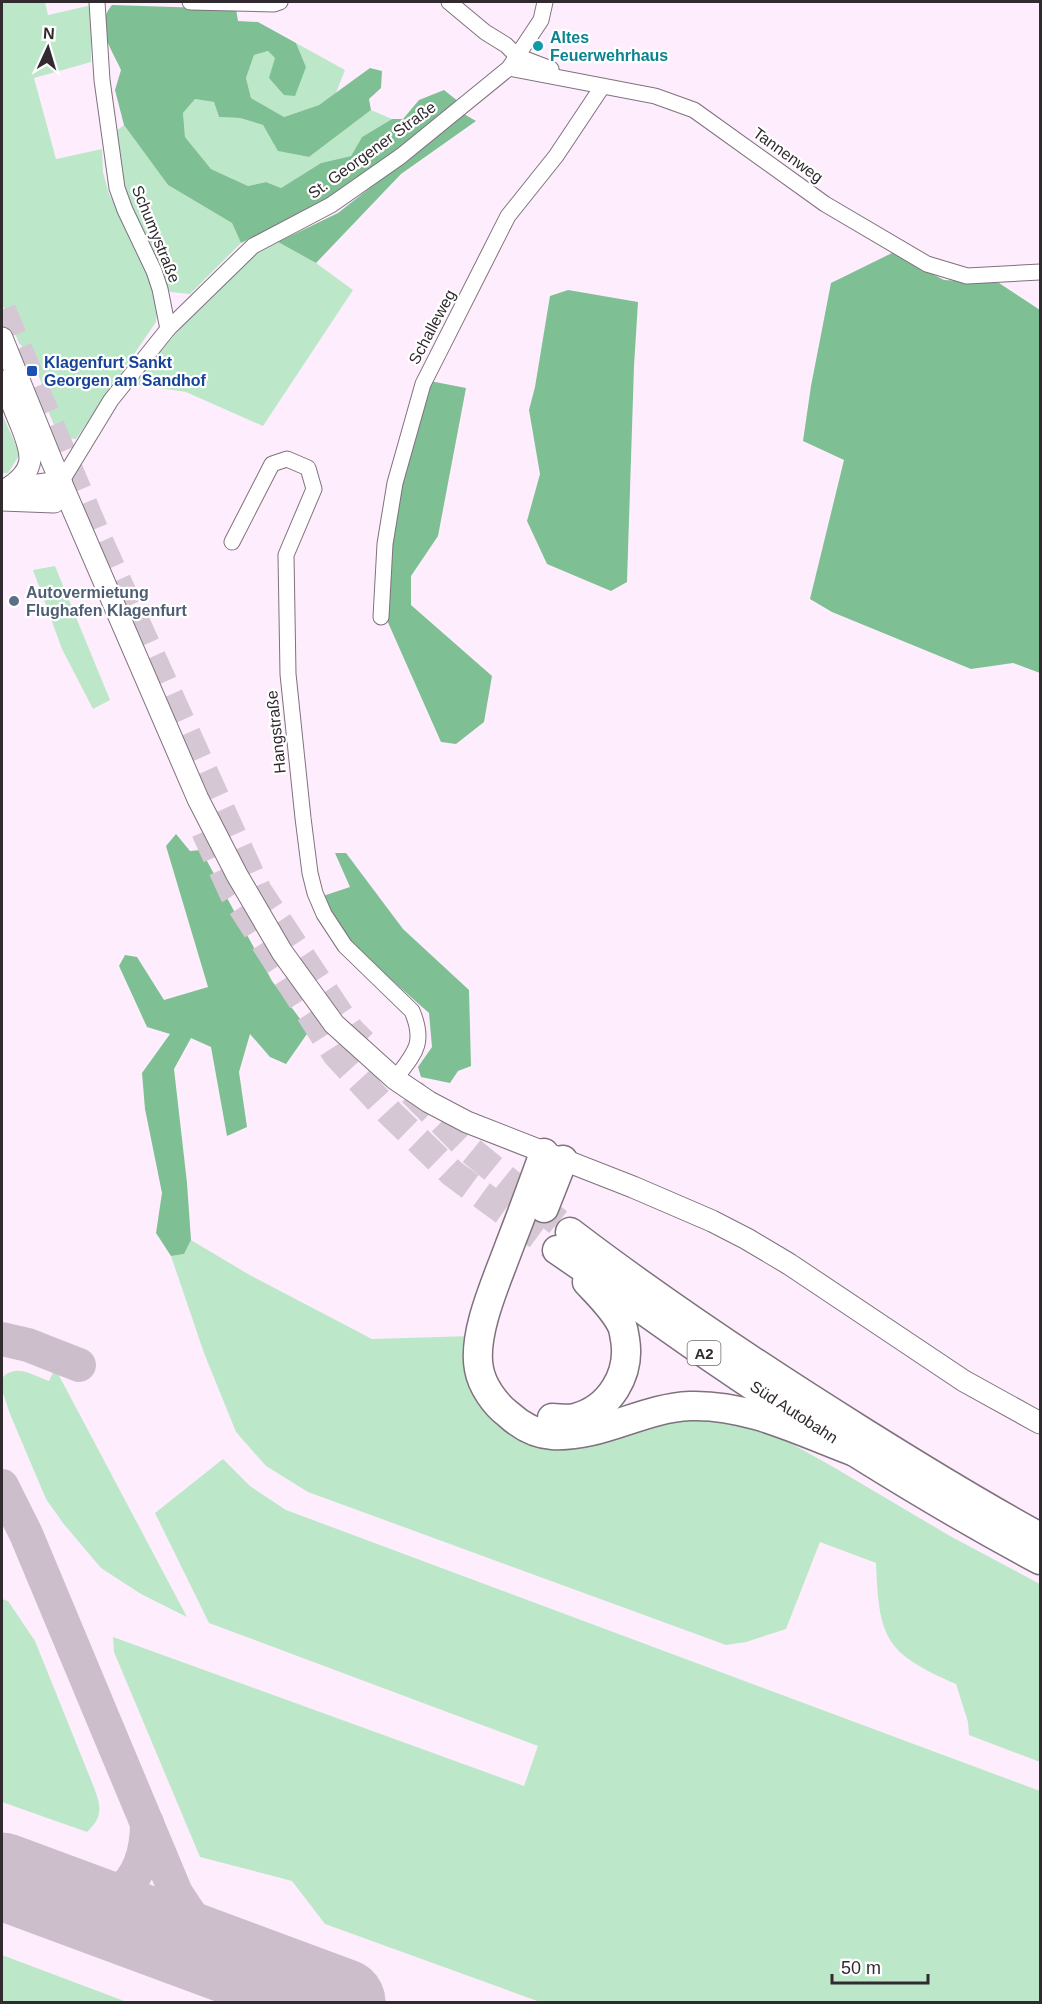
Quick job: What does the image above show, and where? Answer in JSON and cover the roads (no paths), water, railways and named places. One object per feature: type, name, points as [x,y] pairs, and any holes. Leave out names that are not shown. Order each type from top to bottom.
[{"type":"highway","points":[[554,1157],[506,1302],[497,1337],[496,1364],[502,1381],[517,1403],[535,1414],[551,1418],[573,1418],[595,1409],[613,1393],[624,1371],[628,1355],[623,1326],[564,1241]]},
{"type":"highway","points":[[554,1157],[490,1298],[478,1349],[479,1370],[487,1389],[501,1409],[533,1430],[550,1435],[572,1435],[595,1431],[658,1411],[688,1406],[723,1407],[753,1413],[855,1452]]},
{"type":"highway","name":"Süd Autobahn","points":[[564,1241],[702,1351],[855,1452],[985,1530],[1041,1560]]},
{"type":"highway","name":"Süd Autobahn","points":[[564,1241],[617,1267],[778,1379],[958,1491],[1033,1531]]},
{"type":"main road","points":[[2,338],[61,482],[198,799],[237,875],[282,952],[334,1024],[395,1079],[429,1102],[467,1122],[712,1221],[747,1239],[789,1264],[964,1381],[1041,1423]]},
{"type":"main road","points":[[2,375],[31,450],[27,471],[19,482],[3,493]]},
{"type":"main road","points":[[3,493],[61,482]]},
{"type":"street","name":"Schumystraße","points":[[97,2],[102,80],[117,188],[154,271],[160,288],[168,329]]},
{"type":"street","points":[[190,2],[274,4],[280,2]]},
{"type":"street","name":"Tannenweg","points":[[449,2],[485,32],[506,45],[513,62],[602,87],[655,96],[694,110],[825,204],[927,264],[967,276],[1041,272]]},
{"type":"street","name":"St. Georgener Straße","points":[[168,329],[254,246],[340,199],[401,156],[513,62],[541,20],[545,2]]},
{"type":"street","name":"Schalleweg","points":[[381,617],[385,544],[395,483],[423,384],[508,216],[555,156],[602,87]]},
{"type":"street","points":[[61,482],[111,400],[168,329]]},
{"type":"street","name":"Hangstraße","points":[[232,542],[272,464],[288,459],[308,468],[314,489],[286,555],[288,674],[303,818],[313,883],[324,914],[345,946],[412,1011],[418,1024],[417,1050],[395,1079]]},
{"type":"tunnel","points":[[2,310],[96,534],[258,891],[350,1030],[363,1043]]},
{"type":"tunnel","points":[[205,831],[233,893],[336,1054],[390,1113],[452,1173],[557,1250]]},
{"type":"tunnel","points":[[412,1092],[469,1149],[570,1232]]},
{"type":"place","name":"Altes Feuerwehrhaus","points":[[538,46]]},
{"type":"place","name":"Klagenfurt Sankt Georgen am Sandhof","points":[[32,371]]},
{"type":"place","name":"Autovermietung Flughafen Klagenfurt","points":[[14,601]]}]
